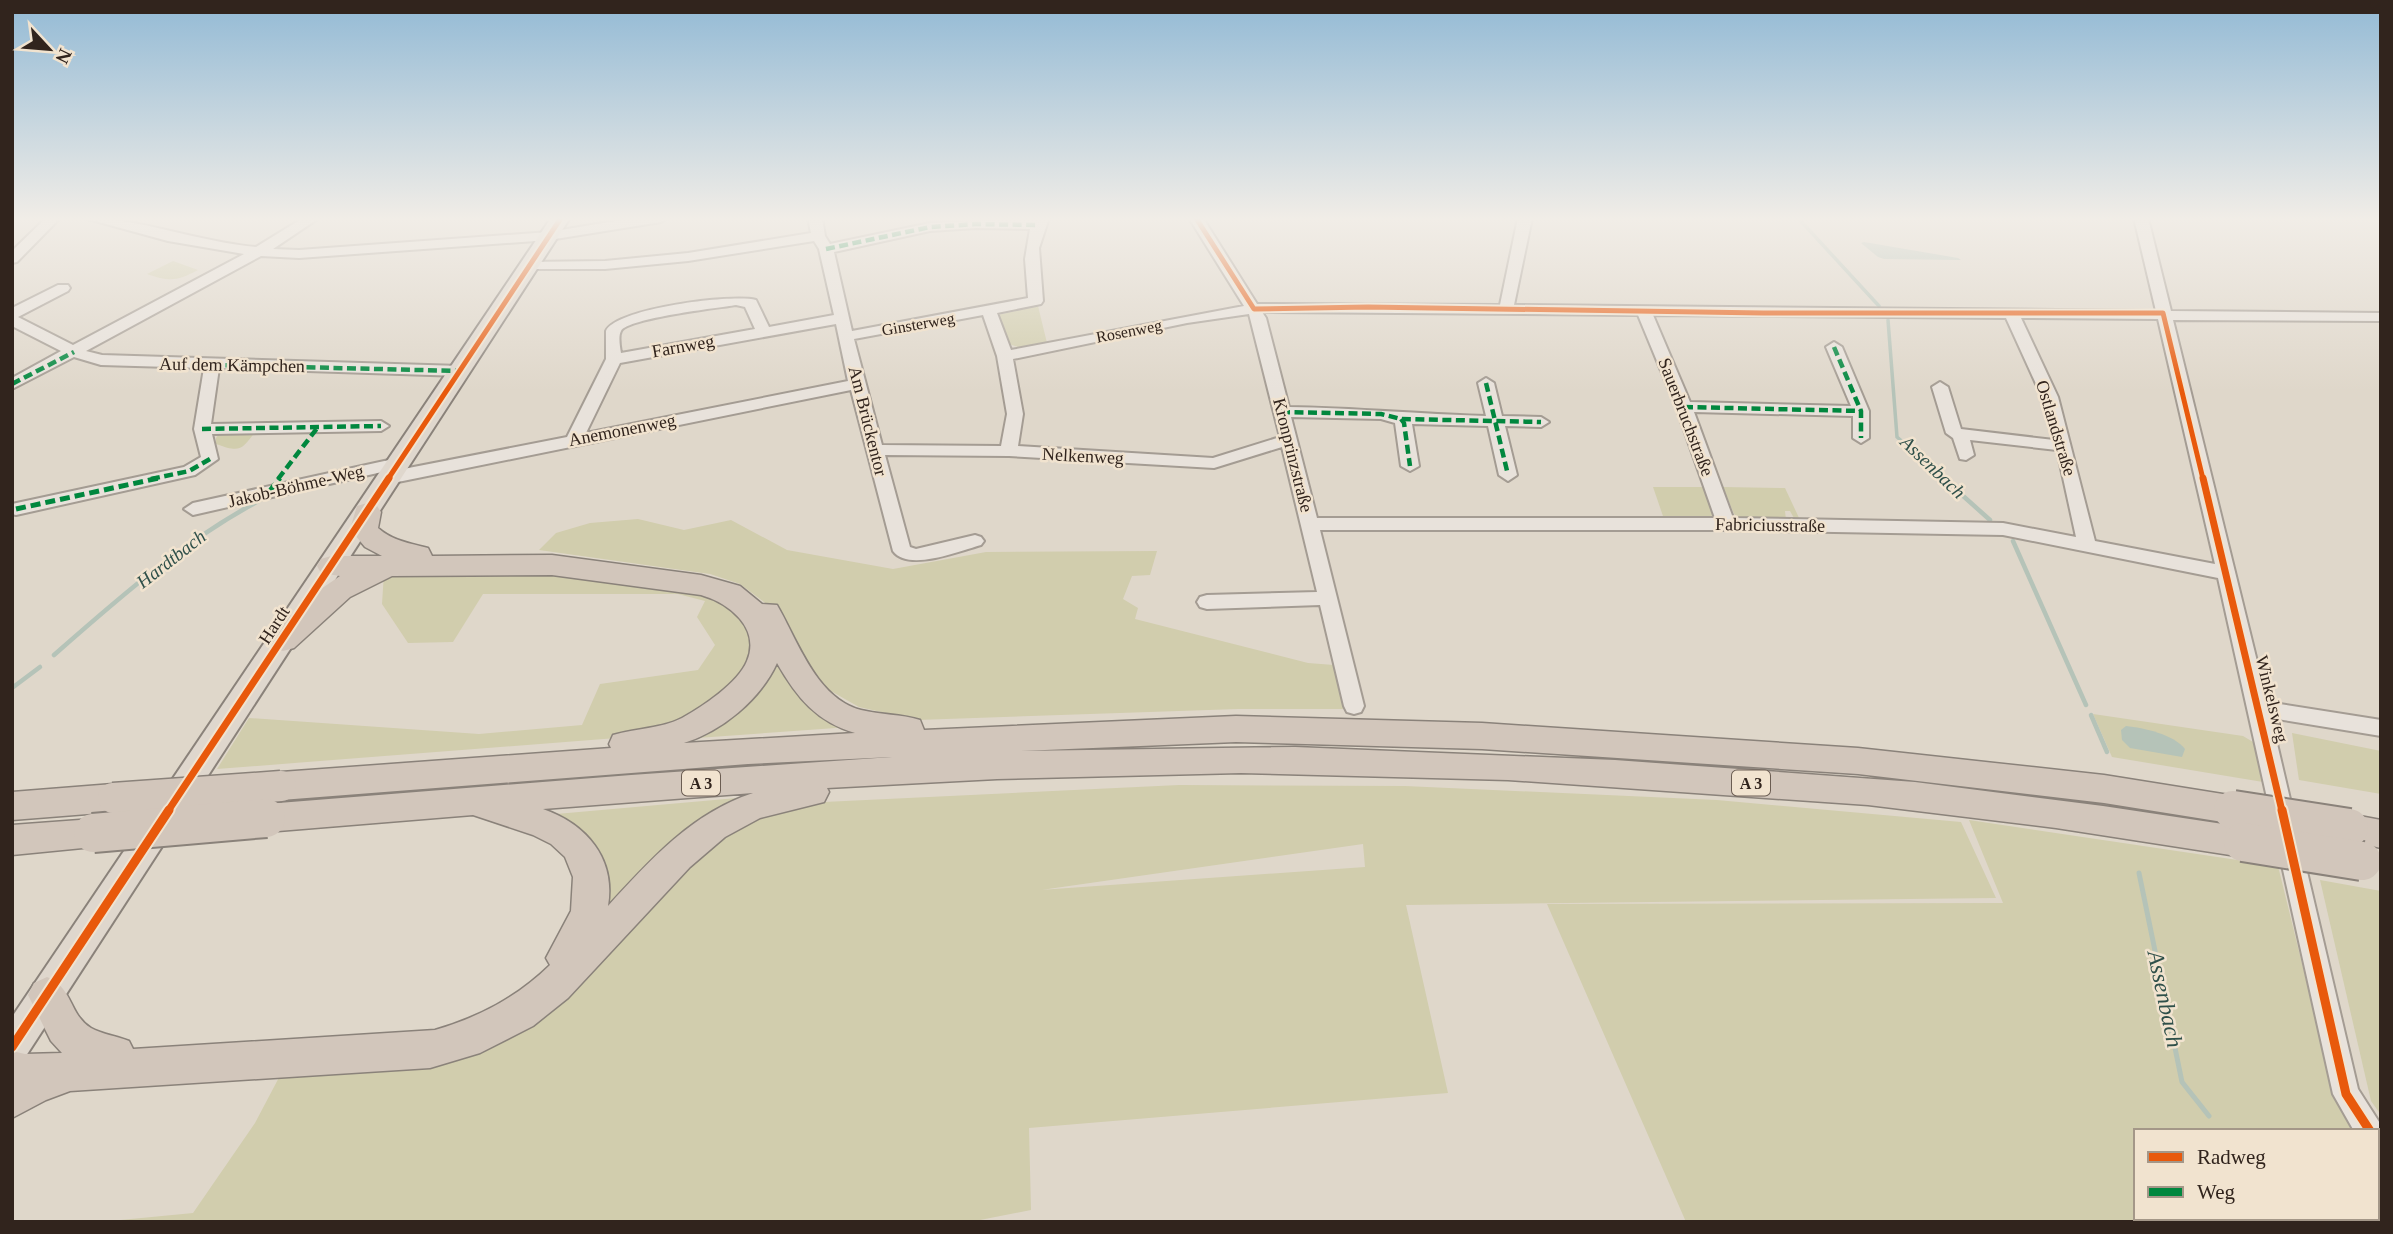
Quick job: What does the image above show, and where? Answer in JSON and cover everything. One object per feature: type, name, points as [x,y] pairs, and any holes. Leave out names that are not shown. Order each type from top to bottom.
[{"type":"highway","points":[[367,512],[364,529],[374,541],[396,551],[429,557]]},
{"type":"highway","points":[[334,562],[429,557],[549,558],[706,579],[736,588],[764,608],[810,692],[847,718],[873,725],[905,728],[936,755]]},
{"type":"highway","points":[[334,562],[399,565],[552,565],[701,585],[730,593],[754,613],[765,637],[762,664],[737,696],[691,728],[646,742],[586,749],[483,786]]},
{"type":"highway","points":[[283,640],[343,587],[367,574],[399,565]]},
{"type":"highway","name":"A 3","points":[[12,806],[281,786],[647,787],[936,755],[1236,760],[1335,746],[1858,761],[2104,789],[2229,810],[2368,847]]},
{"type":"highway","name":"A 3","points":[[1384,747],[1484,764],[1870,792],[2115,821],[2243,842],[2368,847]]},
{"type":"highway","points":[[12,1070],[24,1073],[79,1072],[432,1049],[472,1039],[515,1018],[552,990],[689,847],[715,826],[744,810],[778,797],[936,755]]},
{"type":"highway","points":[[12,1064],[115,1054],[438,1038],[472,1030],[509,1012],[545,984],[579,940],[589,917],[593,894],[591,869],[578,848],[563,834],[539,823],[483,786]]},
{"type":"highway","name":"A 3","points":[[12,839],[266,818],[483,786]]},
{"type":"highway","points":[[47,995],[65,1028],[78,1043],[115,1054]]},
{"type":"highway","points":[[12,1098],[37,1083],[79,1072]]},
{"type":"main road","name":"Hardt","points":[[12,1047],[523,276]]},
{"type":"street","points":[[12,384],[215,276]]},
{"type":"street","name":"Am Brückentor","points":[[831,276],[848,336],[857,384],[904,554],[915,556],[975,541]]},
{"type":"street","name":"Ginsterweg","points":[[848,336],[989,312],[1036,301],[1032,276]]},
{"type":"street","name":"Kronprinzstraße","points":[[1233,276],[1254,309],[1268,351],[1287,440],[1311,524],[1325,598],[1354,706]]},
{"type":"street","points":[[1506,309],[1513,276]]},
{"type":"street","name":"Winkelsweg","points":[[2154,276],[2258,708],[2346,1094],[2369,1129]]},
{"type":"street","points":[[12,314],[63,288]]},
{"type":"street","points":[[574,440],[614,359],[614,328],[619,322],[639,316],[736,301],[751,303],[763,331]]},
{"type":"street","name":"Rosenweg","points":[[1005,356],[1187,319],[1254,309],[2163,313]]},
{"type":"street","points":[[989,312],[1005,356],[1014,414],[1009,451]]},
{"type":"street","name":"Sauerbruchstraße","points":[[1644,312],[1684,407],[1726,524]]},
{"type":"street","points":[[2163,313],[2381,317]]},
{"type":"street","name":"Ostlandstraße","points":[[2012,314],[2050,397],[2087,546]]},
{"type":"street","name":"Farnweg","points":[[614,359],[842,318]]},
{"type":"street","name":"Auf dem Kämpchen","points":[[12,320],[74,352],[101,360],[461,371]]},
{"type":"street","points":[[1834,347],[1860,411],[1861,438]]},
{"type":"street","points":[[16,509],[189,471],[210,459],[202,429],[212,365]]},
{"type":"street","points":[[1486,383],[1508,475]]},
{"type":"street","name":"Anemonenweg","points":[[393,470],[574,440],[857,384]]},
{"type":"street","points":[[1940,387],[1954,433],[2064,446]]},
{"type":"street","points":[[1684,407],[1860,411]]},
{"type":"street","points":[[1281,412],[1381,414],[1401,419],[1541,422]]},
{"type":"street","points":[[1401,419],[1404,423],[1410,466]]},
{"type":"street","points":[[202,429],[381,426]]},
{"type":"street","points":[[1960,434],[1965,455]]},
{"type":"street","name":"Nelkenweg","points":[[875,450],[1009,451],[1214,463],[1287,440]]},
{"type":"street","name":"Jakob-Böhme-Weg","points":[[193,509],[393,470]]},
{"type":"street","name":"Fabriciusstraße","points":[[1311,524],[1726,524],[2003,529],[2226,573]]},
{"type":"street","points":[[1207,602],[1325,598]]},
{"type":"street","points":[[2258,708],[2381,728]]},
{"type":"shaded area","points":[[153,276],[185,276],[173,279]]},
{"type":"shaded area","points":[[1038,306],[1047,343],[1021,348],[1009,344],[998,315]]},
{"type":"shaded area","points":[[221,431],[256,431],[243,446],[236,449],[216,444],[216,438]]},
{"type":"shaded area","points":[[1653,487],[1706,487],[1715,514],[1712,519],[1664,519]]},
{"type":"shaded area","points":[[1723,487],[1785,488],[1800,520],[1795,520],[1790,511],[1785,511],[1786,520],[1738,518]]},
{"type":"shaded area","points":[[638,519],[684,530],[731,520],[787,550],[893,569],[986,552],[1157,551],[1150,575],[1132,576],[1123,599],[1138,608],[1135,619],[1308,663],[1334,665],[1348,709],[1238,709],[917,720],[859,707],[822,686],[768,605],[740,584],[710,574],[539,550],[556,533],[590,523]]},
{"type":"shaded area","points":[[546,571],[697,591],[725,599],[746,618],[756,641],[753,663],[728,694],[685,723],[642,736],[217,769],[249,718],[479,734],[582,725],[600,684],[698,670],[715,645],[697,617],[705,601],[678,594],[483,594],[453,642],[408,643],[382,604],[384,573]]},
{"type":"shaded area","points":[[776,650],[850,727],[683,739]]},
{"type":"shaded area","points":[[2093,714],[2243,736],[2253,742],[2263,782],[2112,757]]},
{"type":"shaded area","points":[[2126,726],[2149,730],[2173,739],[2185,749],[2182,757],[2130,748],[2122,740],[2121,730]]},
{"type":"shaded area","points":[[2292,733],[2381,751],[2381,794],[2299,780]]},
{"type":"shaded area","points":[[1179,785],[1405,786],[1717,800],[1961,822],[1996,898],[1406,905],[1448,1093],[1029,1128],[1031,1210],[970,1222],[100,1222],[193,1213],[255,1123],[284,1068],[465,1046],[715,836],[782,804]],"holes":[[[1363,844],[1365,867],[1042,890]]]},
{"type":"shaded area","points":[[737,798],[725,814],[603,915],[545,815]]},
{"type":"shaded area","points":[[1969,820],[2278,866],[2334,1094],[2358,1129],[2134,1129],[2134,1220],[2379,1220],[2379,1162],[2381,1222],[1686,1222],[1547,904],[2003,903]]},
{"type":"shaded area","points":[[2320,880],[2381,891],[2381,1115],[2371,1101]]},
{"type":"waterway","name":"Assenbach","points":[[1851,276],[1879,306]]},
{"type":"waterway","name":"Assenbach","points":[[1888,320],[1897,437],[1945,479]]},
{"type":"waterway","name":"Assenbach","points":[[1943,478],[1990,520]]},
{"type":"waterway","name":"Hardtbach","points":[[54,655],[182,549],[266,497]]},
{"type":"waterway","name":"Assenbach","points":[[2013,541],[2086,705]]},
{"type":"waterway","name":"Hardtbach","points":[[12,688],[40,667]]},
{"type":"waterway","name":"Assenbach","points":[[2091,715],[2107,752]]},
{"type":"waterway","name":"Assenbach","points":[[2139,873],[2182,1082],[2209,1116]]},
{"type":"marked path","points":[[1834,347],[1861,411],[1861,438]]},
{"type":"marked path","points":[[12,384],[74,352]]},
{"type":"marked path","points":[[212,365],[461,371]]},
{"type":"marked path","points":[[1486,383],[1508,475]]},
{"type":"marked path","points":[[1684,407],[1861,411]]},
{"type":"marked path","points":[[1281,412],[1381,414],[1401,419],[1541,422]]},
{"type":"marked path","points":[[1401,419],[1404,423],[1410,466]]},
{"type":"marked path","points":[[202,429],[381,426]]},
{"type":"marked path","points":[[269,492],[318,427]]},
{"type":"marked path","points":[[16,509],[189,471],[210,459]]},
{"type":"cycle path","points":[[12,1047],[523,276]]},
{"type":"cycle path","points":[[1233,276],[1254,309],[1368,307],[1763,313],[2163,313],[2265,735],[2346,1094],[2369,1129]]}]
